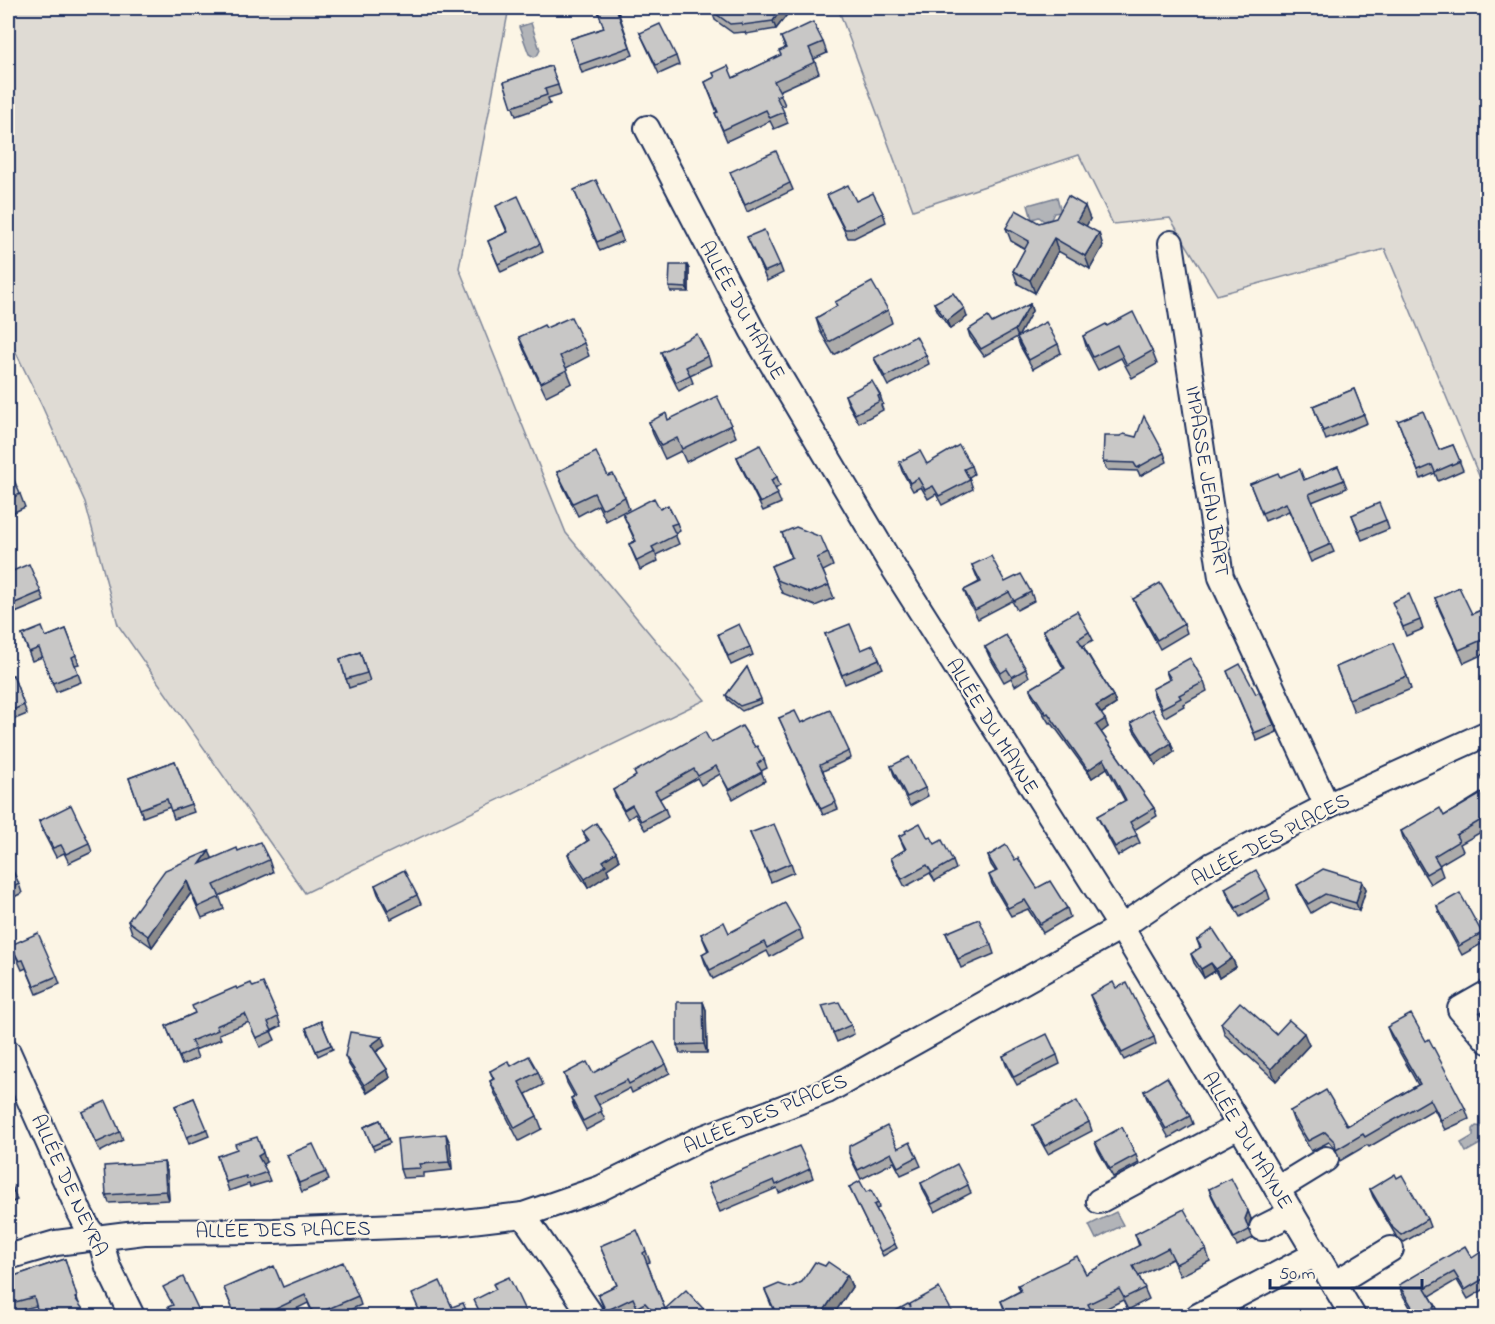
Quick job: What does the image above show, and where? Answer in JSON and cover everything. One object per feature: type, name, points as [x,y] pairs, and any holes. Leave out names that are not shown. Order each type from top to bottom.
[{"type":"street","name":"ALLÉE DU MAYNE","points":[[647,128],[752,330],[891,564],[1121,927],[1353,1317]]},
{"type":"street","name":"IMPASSE JEAN BART","points":[[1171,243],[1221,577],[1327,806]]},
{"type":"street","name":"ALLÉE DES PLACES","points":[[8,1257],[56,1243],[144,1232],[274,1231],[446,1224],[523,1215],[601,1188],[700,1139],[827,1091],[1121,927],[1212,865],[1327,806],[1488,733]]},
{"type":"street","points":[[1488,993],[1460,1009],[1488,1041]]},
{"type":"street","name":"ALLÉE DE NEYRA","points":[[8,1052],[80,1213],[102,1246],[108,1267],[132,1317]]},
{"type":"street","points":[[1099,1201],[1239,1126]]},
{"type":"street","points":[[1277,1189],[1326,1159]]},
{"type":"street","points":[[1262,1228],[1292,1214]]},
{"type":"street","points":[[523,1215],[592,1317]]},
{"type":"street","points":[[1334,1284],[1391,1249]]},
{"type":"street","points":[[1198,1317],[1316,1254]]},
{"type":"shaded area","points":[[8,8],[509,8],[459,268],[566,533],[705,700],[305,893],[118,625],[85,502],[8,336]]},
{"type":"shaded area","points":[[838,8],[1487,8],[1487,495],[1385,249],[1217,295],[1170,218],[1113,224],[1079,155],[913,210]]},
{"type":"shaded area","points":[[531,23],[540,50],[534,57],[529,54],[519,27]]},
{"type":"shaded area","points":[[1057,197],[1061,212],[1054,213],[1051,219],[1044,221],[1039,217],[1032,219],[1028,205]]},
{"type":"shaded area","points":[[1476,1126],[1483,1127],[1487,1140],[1466,1152],[1461,1143],[1473,1136],[1473,1129]]},
{"type":"shaded area","points":[[1116,1212],[1123,1225],[1096,1239],[1089,1225]]},
{"type":"building","points":[[597,8],[616,8],[630,47],[579,65],[570,39],[604,28]]},
{"type":"building","points":[[714,8],[782,8],[773,21],[743,25],[742,23],[730,24],[712,11]]},
{"type":"building","points":[[813,22],[823,42],[809,48],[815,62],[774,81],[781,94],[776,96],[784,112],[770,118],[766,110],[723,130],[705,82],[715,77],[713,73],[728,66],[733,78],[781,55],[779,51],[786,48],[781,37]]},
{"type":"building","points":[[660,24],[676,56],[656,65],[640,33]]},
{"type":"building","points":[[551,66],[558,85],[545,89],[547,95],[512,107],[504,82]]},
{"type":"building","points":[[776,151],[790,183],[745,205],[730,172]]},
{"type":"building","points":[[596,180],[620,232],[597,242],[574,190]]},
{"type":"building","points":[[848,185],[856,201],[873,193],[883,213],[851,229],[845,229],[827,195]]},
{"type":"building","points":[[518,196],[540,244],[498,264],[488,241],[508,232],[496,206]]},
{"type":"building","points":[[1068,196],[1085,206],[1077,221],[1099,233],[1085,256],[1054,238],[1030,280],[1013,271],[1029,241],[1006,228],[1016,210],[1039,223],[1056,218]]},
{"type":"building","points":[[764,230],[780,265],[764,272],[747,237]]},
{"type":"building","points":[[670,265],[687,265],[687,288],[669,287]]},
{"type":"building","points":[[872,282],[888,310],[829,342],[816,318],[837,306],[835,302]]},
{"type":"building","points":[[953,293],[964,308],[947,321],[934,303]]},
{"type":"building","points":[[1030,304],[1015,330],[981,349],[968,330],[988,317],[992,323]]},
{"type":"building","points":[[1133,312],[1152,351],[1127,365],[1117,345],[1093,357],[1083,336]]},
{"type":"building","points":[[571,317],[584,343],[560,356],[567,370],[541,383],[519,337],[544,325],[546,328]]},
{"type":"building","points":[[1046,322],[1058,344],[1029,360],[1017,337]]},
{"type":"building","points":[[697,334],[708,356],[686,367],[690,375],[676,382],[661,352]]},
{"type":"building","points":[[916,336],[926,355],[885,377],[874,358]]},
{"type":"building","points":[[872,381],[880,395],[878,396],[880,401],[855,414],[845,395]]},
{"type":"building","points":[[1354,389],[1364,414],[1323,431],[1313,406]]},
{"type":"building","points":[[717,396],[731,425],[682,449],[677,438],[661,446],[649,422],[666,413],[668,420]]},
{"type":"building","points":[[1423,411],[1439,450],[1453,445],[1460,461],[1435,472],[1432,465],[1418,471],[1398,421]]},
{"type":"building","points":[[1144,416],[1164,453],[1137,468],[1134,463],[1103,462],[1104,436],[1124,434],[1136,437]]},
{"type":"building","points":[[760,445],[777,477],[771,480],[778,494],[760,503],[737,457]]},
{"type":"building","points":[[959,445],[971,466],[964,469],[970,480],[939,496],[933,486],[925,490],[918,478],[910,483],[899,462],[920,451],[927,464]]},
{"type":"building","points":[[596,452],[608,476],[613,474],[625,497],[602,509],[594,493],[573,503],[557,472]]},
{"type":"building","points":[[1338,466],[1344,480],[1309,494],[1331,544],[1308,554],[1286,503],[1262,513],[1250,484],[1278,473],[1280,477],[1300,469],[1304,480]]},
{"type":"building","points":[[11,473],[20,494],[8,500],[8,475]]},
{"type":"building","points":[[654,498],[660,509],[668,505],[677,523],[671,525],[676,535],[652,547],[655,552],[637,561],[629,544],[636,541],[623,514]]},
{"type":"building","points":[[1379,503],[1386,520],[1359,531],[1352,515]]},
{"type":"building","points":[[796,527],[821,537],[828,553],[817,558],[829,585],[810,593],[777,580],[771,566],[792,557],[782,533]]},
{"type":"building","points":[[991,556],[1005,582],[1021,574],[1031,592],[1014,601],[1009,592],[975,610],[964,590],[981,582],[972,565]]},
{"type":"building","points":[[29,564],[41,592],[8,606],[8,573]]},
{"type":"building","points":[[1160,583],[1184,624],[1157,640],[1133,599]]},
{"type":"building","points":[[1459,587],[1472,614],[1488,607],[1488,646],[1484,639],[1459,650],[1435,598]]},
{"type":"building","points":[[1409,594],[1420,620],[1403,627],[1392,602]]},
{"type":"building","points":[[1077,611],[1089,632],[1078,639],[1113,696],[1096,706],[1105,719],[1096,725],[1154,808],[1130,822],[1137,835],[1115,847],[1097,816],[1126,800],[1104,759],[1088,770],[1030,689],[1065,668],[1043,630]]},
{"type":"building","points":[[739,624],[750,647],[728,656],[718,634]]},
{"type":"building","points":[[850,624],[861,650],[873,645],[879,659],[842,675],[825,634]]},
{"type":"building","points":[[42,627],[46,637],[66,629],[76,655],[72,657],[78,673],[53,683],[39,648],[29,652],[22,635]]},
{"type":"building","points":[[1006,635],[1026,669],[1012,677],[1007,669],[1001,673],[985,647]]},
{"type":"building","points":[[1393,643],[1407,676],[1349,699],[1336,667]]},
{"type":"building","points":[[360,652],[367,673],[346,679],[340,659]]},
{"type":"building","points":[[1190,658],[1204,682],[1179,695],[1181,698],[1162,708],[1152,689],[1171,679],[1166,671]]},
{"type":"building","points":[[1240,664],[1256,694],[1259,692],[1274,725],[1254,733],[1227,671]]},
{"type":"building","points":[[747,667],[761,699],[740,706],[726,695]]},
{"type":"building","points":[[13,675],[24,705],[8,712],[8,677]]},
{"type":"building","points":[[1152,709],[1171,743],[1152,756],[1131,723]]},
{"type":"building","points":[[830,710],[849,751],[820,765],[836,802],[821,809],[779,718],[795,711],[801,723]]},
{"type":"building","points":[[742,726],[764,759],[757,764],[762,772],[729,790],[716,766],[698,776],[694,769],[655,791],[665,808],[641,821],[632,805],[624,810],[613,790],[636,776],[634,772],[705,732],[711,743]]},
{"type":"building","points":[[909,757],[925,788],[907,797],[891,766]]},
{"type":"building","points":[[175,761],[191,804],[171,811],[167,799],[140,809],[129,778]]},
{"type":"building","points":[[1488,773],[1488,789],[1481,777]]},
{"type":"building","points":[[1488,790],[1488,816],[1456,835],[1459,841],[1434,856],[1440,866],[1426,874],[1401,831],[1440,808],[1444,816]]},
{"type":"building","points":[[71,805],[89,843],[66,854],[61,845],[53,848],[39,821]]},
{"type":"building","points":[[596,823],[616,852],[603,861],[606,865],[585,879],[568,854],[589,840],[583,832]]},
{"type":"building","points":[[920,823],[928,838],[931,837],[935,844],[942,840],[953,861],[932,873],[927,865],[902,879],[891,858],[906,849],[899,836]]},
{"type":"building","points":[[774,824],[791,863],[768,873],[750,833]]},
{"type":"building","points":[[260,842],[269,860],[214,885],[220,897],[198,907],[187,881],[148,936],[128,921],[165,870],[209,851],[200,864],[237,848],[238,851]]},
{"type":"building","points":[[1006,845],[1015,860],[1018,858],[1037,888],[1050,881],[1067,908],[1040,924],[1025,900],[1008,908],[989,875],[997,871],[988,856]]},
{"type":"building","points":[[8,861],[19,884],[8,890]]},
{"type":"building","points":[[1323,869],[1362,881],[1356,903],[1325,894],[1308,904],[1297,885]]},
{"type":"building","points":[[404,870],[417,895],[388,910],[375,885]]},
{"type":"building","points":[[1256,870],[1267,890],[1236,908],[1225,888]]},
{"type":"building","points":[[1460,893],[1482,933],[1459,946],[1437,906]]},
{"type":"building","points":[[785,903],[800,930],[767,948],[764,942],[710,970],[702,954],[709,950],[701,934],[724,922],[729,933]]},
{"type":"building","points":[[979,919],[991,945],[958,959],[946,933]]},
{"type":"building","points":[[1213,929],[1232,958],[1216,969],[1211,963],[1201,969],[1191,954],[1201,947],[1197,940]]},
{"type":"building","points":[[38,933],[57,976],[34,986],[23,960],[19,961],[11,945]]},
{"type":"building","points":[[1113,982],[1116,988],[1127,983],[1154,1037],[1122,1053],[1090,995]]},
{"type":"building","points":[[251,983],[253,987],[263,983],[278,1017],[268,1022],[272,1031],[256,1038],[245,1014],[216,1026],[218,1030],[191,1041],[195,1049],[179,1057],[166,1026],[195,1013],[192,1006]]},
{"type":"building","points":[[677,1002],[703,1002],[704,1044],[677,1045]]},
{"type":"building","points":[[839,1002],[851,1025],[833,1033],[822,1006]]},
{"type":"building","points":[[1240,1002],[1276,1034],[1289,1020],[1304,1033],[1271,1069],[1221,1023]]},
{"type":"building","points":[[1411,1014],[1426,1041],[1429,1039],[1465,1108],[1441,1120],[1430,1099],[1365,1137],[1363,1134],[1336,1150],[1335,1142],[1325,1132],[1308,1141],[1290,1111],[1326,1090],[1347,1126],[1420,1084],[1387,1027]]},
{"type":"building","points":[[321,1021],[331,1045],[316,1051],[306,1028]]},
{"type":"building","points":[[350,1032],[382,1037],[371,1045],[387,1069],[364,1085],[345,1056]]},
{"type":"building","points":[[1047,1034],[1057,1055],[1014,1077],[1003,1056]]},
{"type":"building","points":[[654,1041],[666,1064],[629,1084],[627,1080],[594,1096],[602,1111],[583,1121],[571,1098],[576,1096],[564,1074],[587,1062],[593,1073]]},
{"type":"building","points":[[529,1056],[538,1072],[519,1082],[537,1116],[515,1128],[490,1081],[494,1079],[490,1071],[508,1061],[511,1066]]},
{"type":"building","points":[[1167,1077],[1190,1116],[1166,1129],[1144,1091]]},
{"type":"building","points":[[194,1098],[207,1129],[187,1137],[175,1106]]},
{"type":"building","points":[[106,1101],[120,1132],[96,1143],[82,1112]]},
{"type":"building","points":[[1077,1101],[1089,1122],[1045,1146],[1033,1125]]},
{"type":"building","points":[[380,1120],[388,1139],[372,1146],[364,1127]]},
{"type":"building","points":[[887,1126],[898,1148],[910,1142],[917,1157],[898,1167],[891,1153],[858,1170],[849,1153],[849,1146]]},
{"type":"building","points":[[1122,1127],[1136,1155],[1110,1169],[1095,1142]]},
{"type":"building","points":[[446,1134],[449,1162],[420,1164],[421,1168],[400,1169],[397,1139]]},
{"type":"building","points":[[257,1137],[263,1153],[258,1156],[267,1172],[247,1179],[246,1176],[226,1182],[217,1156],[237,1149],[235,1144]]},
{"type":"building","points":[[1488,1138],[1488,1151],[1482,1141]]},
{"type":"building","points":[[313,1144],[326,1172],[299,1183],[287,1155]]},
{"type":"building","points":[[799,1146],[810,1169],[776,1185],[774,1180],[717,1204],[708,1184]]},
{"type":"building","points":[[164,1162],[166,1191],[106,1195],[104,1166]]},
{"type":"building","points":[[957,1164],[968,1185],[932,1204],[921,1183]]},
{"type":"building","points":[[1395,1174],[1397,1178],[1402,1175],[1427,1219],[1401,1235],[1393,1228],[1370,1189]]},
{"type":"building","points":[[8,1177],[14,1191],[8,1194]]},
{"type":"building","points":[[1231,1178],[1248,1211],[1245,1219],[1249,1230],[1234,1238],[1209,1189]]},
{"type":"building","points":[[860,1181],[866,1192],[871,1190],[878,1203],[874,1205],[895,1244],[881,1252],[849,1187]]},
{"type":"building","points":[[1184,1209],[1206,1249],[1176,1264],[1168,1248],[1133,1266],[1145,1288],[1124,1298],[1119,1289],[1088,1304],[1092,1312],[1082,1317],[1009,1317],[1001,1301],[1021,1291],[1018,1285],[1077,1256],[1086,1274],[1140,1245],[1135,1234]]},
{"type":"building","points":[[637,1230],[646,1251],[643,1253],[665,1309],[686,1290],[710,1316],[658,1317],[645,1303],[637,1307],[633,1298],[606,1311],[598,1294],[617,1285],[600,1246]]},
{"type":"building","points":[[1465,1246],[1472,1258],[1481,1252],[1488,1263],[1488,1276],[1465,1290],[1454,1272],[1425,1288],[1436,1306],[1418,1317],[1399,1285]]},
{"type":"building","points":[[65,1259],[77,1297],[75,1298],[86,1317],[39,1317],[34,1297],[8,1304],[8,1278]]},
{"type":"building","points":[[343,1262],[358,1296],[314,1315],[305,1295],[259,1317],[236,1317],[224,1288],[274,1266],[283,1287]]},
{"type":"building","points":[[815,1262],[825,1266],[828,1262],[847,1275],[820,1317],[778,1317],[765,1290],[779,1284],[790,1288],[802,1282]]},
{"type":"building","points":[[183,1277],[202,1317],[173,1317],[168,1307],[173,1305],[163,1287]]},
{"type":"building","points":[[509,1277],[528,1317],[482,1317],[474,1300],[496,1289],[493,1284]]},
{"type":"building","points":[[440,1281],[452,1307],[463,1303],[469,1317],[422,1317],[412,1294]]},
{"type":"building","points":[[939,1288],[955,1317],[891,1317],[890,1314],[908,1304],[911,1307],[910,1304]]}]
